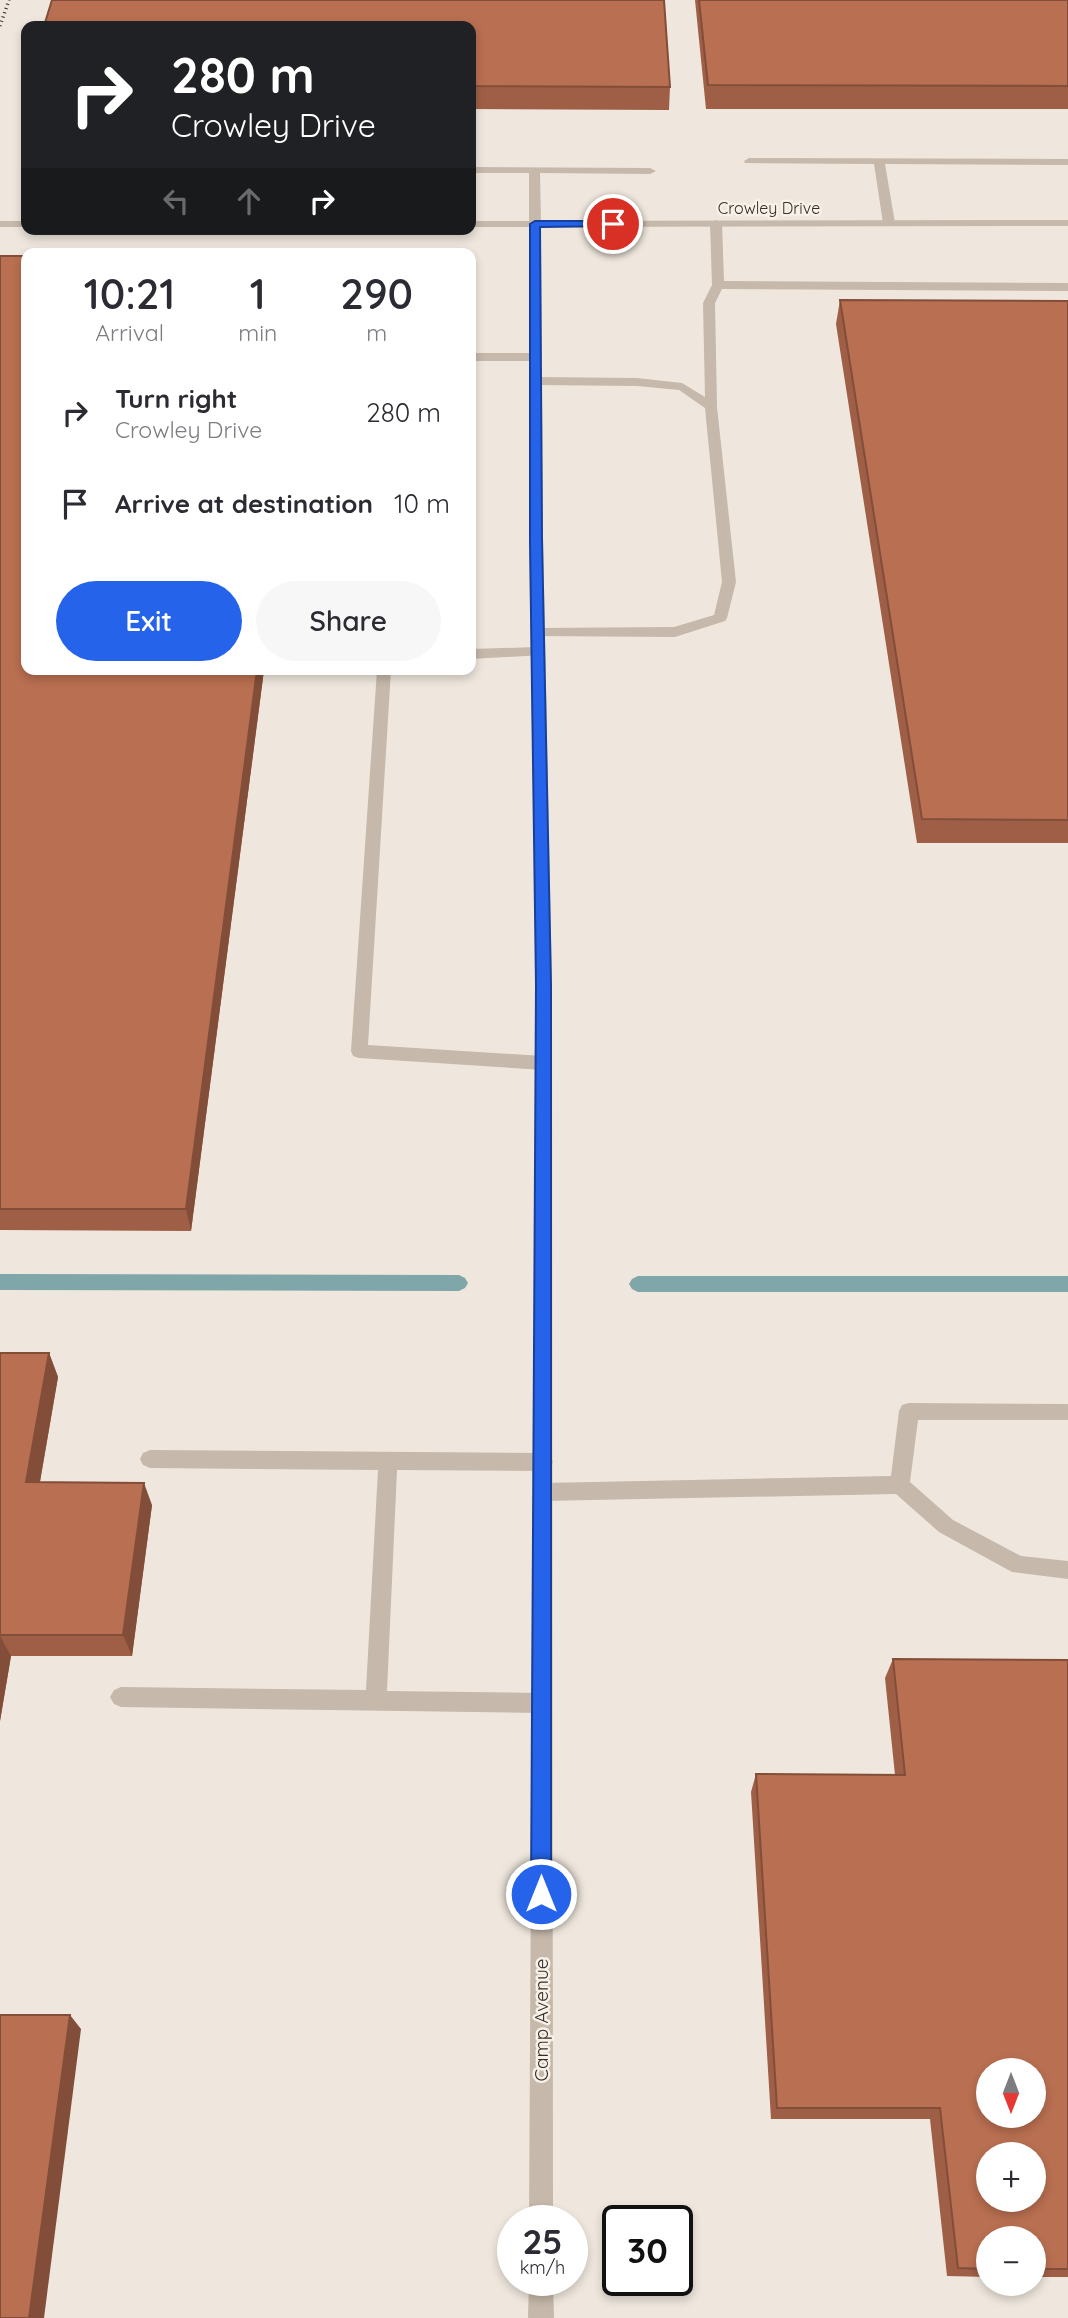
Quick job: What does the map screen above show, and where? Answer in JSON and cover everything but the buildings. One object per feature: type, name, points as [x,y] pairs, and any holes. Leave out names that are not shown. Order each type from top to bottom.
[{"type":"street","points":[[749,161],[1068,162]]},
{"type":"street","points":[[879,161],[889,223]]},
{"type":"street","points":[[476,170],[650,171]]},
{"type":"street","name":"Camp Avenue","points":[[534,170],[543,1063],[541,2205]]},
{"type":"street","points":[[538,633],[675,632],[720,618],[729,582],[712,407],[709,303],[718,285],[716,223]]},
{"type":"street","name":"Crowley Drive","points":[[476,224],[1068,223]]},
{"type":"street","points":[[0,224],[21,224]]},
{"type":"street","points":[[718,285],[1068,287]]},
{"type":"street","points":[[476,357],[535,357]]},
{"type":"street","points":[[536,382],[637,382],[682,387],[712,407]]},
{"type":"street","points":[[476,654],[538,652]]},
{"type":"street","points":[[384,675],[359,1051],[543,1063]]},
{"type":"street","points":[[900,1485],[909,1411],[1068,1412]]},
{"type":"street","points":[[150,1460],[543,1462]]},
{"type":"street","points":[[376,1700],[388,1461]]},
{"type":"street","points":[[543,1492],[900,1485],[946,1526],[1019,1565],[1068,1570]]},
{"type":"street","points":[[121,1697],[541,1703]]},
{"type":"street","points":[[541,2296],[541,2318]]},
{"type":"waterway","points":[[0,1282],[459,1283]]},
{"type":"waterway","points":[[638,1284],[1068,1284]]},
{"type":"railway","points":[[0,26],[9,0]]},
{"type":"route","points":[[541,1894],[544,985],[536,539],[535,224],[613,224]]}]
